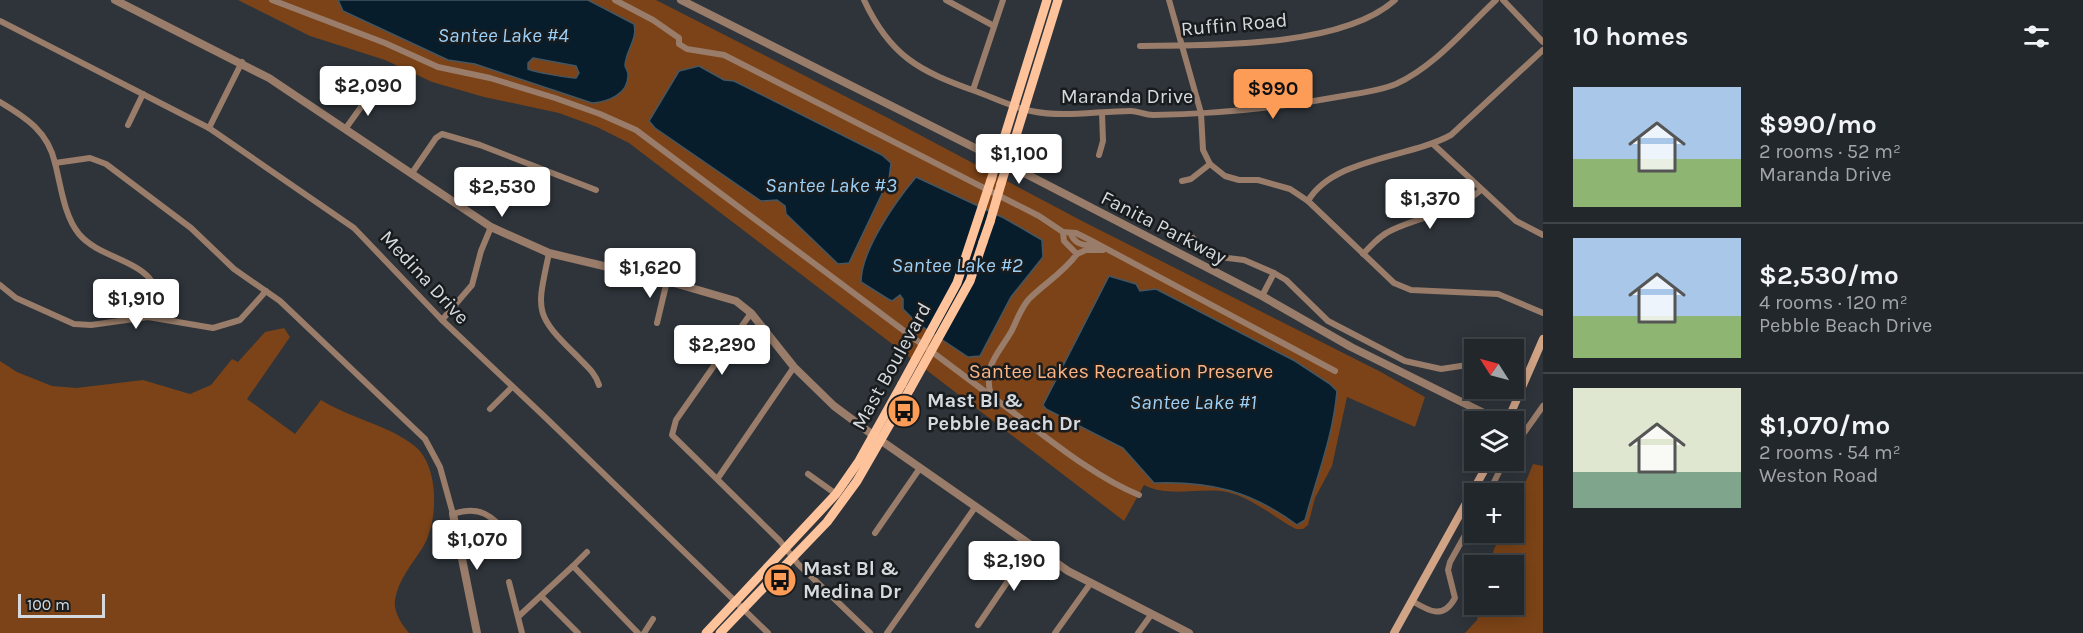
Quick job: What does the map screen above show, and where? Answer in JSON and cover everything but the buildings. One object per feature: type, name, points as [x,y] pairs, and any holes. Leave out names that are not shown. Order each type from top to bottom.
[{"type":"main road","name":"Mast Boulevard","points":[[906,386],[957,283],[1047,0]]},
{"type":"main road","name":"Mast Boulevard","points":[[706,633],[735,601],[827,522],[857,481],[877,438],[906,386],[970,281],[1058,0]]},
{"type":"main road","points":[[1512,411],[1543,339]]},
{"type":"main road","name":"Mast Boulevard","points":[[720,633],[789,553],[877,438]]},
{"type":"main road","points":[[1394,633],[1484,471]]},
{"type":"street","points":[[115,0],[242,62],[346,128],[491,227],[549,253],[725,296],[751,313],[794,367],[834,406],[877,438],[1031,547],[1090,584],[1189,633]]},
{"type":"street","points":[[272,0],[375,39],[438,67],[490,78],[555,98],[636,130],[991,396],[1106,478],[1139,495]]},
{"type":"street","points":[[615,0],[672,32],[680,38],[679,44],[687,49],[724,55],[1039,216],[1063,232],[1076,233],[1335,371]]},
{"type":"street","name":"Fanita Parkway","points":[[681,0],[1007,164],[1262,296],[1351,347],[1480,411]]},
{"type":"street","name":"Maranda Drive","points":[[864,0],[881,33],[901,54],[951,82],[1014,106],[1065,115],[1131,111],[1149,115],[1309,103],[1393,85],[1419,70],[1497,0]]},
{"type":"street","points":[[946,0],[994,26]]},
{"type":"street","points":[[973,90],[1003,0]]},
{"type":"street","points":[[1169,0],[1201,112],[1203,150],[1210,164],[1225,176],[1239,180],[1258,180],[1290,189],[1308,201],[1394,283],[1412,290],[1498,294],[1543,313]]},
{"type":"street","name":"Ruffin Road","points":[[1140,46],[1262,40],[1332,30],[1365,20],[1395,0]]},
{"type":"street","points":[[1503,0],[1543,42]]},
{"type":"street","name":"Medina Drive","points":[[0,21],[209,128],[354,228],[442,320],[768,633]]},
{"type":"street","points":[[1308,201],[1315,189],[1337,174],[1433,144],[1456,131],[1543,50]]},
{"type":"street","points":[[209,128],[242,62]]},
{"type":"street","points":[[346,128],[371,93]]},
{"type":"street","points":[[128,125],[143,94]]},
{"type":"street","points":[[0,102],[41,132],[52,149],[74,228],[90,243],[130,262],[146,275],[158,298],[158,318]]},
{"type":"street","points":[[1099,155],[1103,141],[1102,113]]},
{"type":"street","points":[[412,173],[436,138],[442,134],[480,145],[597,190]]},
{"type":"street","points":[[1433,144],[1516,220],[1543,235]]},
{"type":"street","points":[[55,164],[90,158],[106,164],[182,221],[234,269],[294,313],[420,433],[437,460],[453,514],[477,633]]},
{"type":"street","points":[[1182,180],[1191,179],[1210,164]]},
{"type":"street","points":[[1364,254],[1380,237],[1391,230],[1457,208],[1481,190]]},
{"type":"street","points":[[442,320],[472,285],[481,251],[491,227]]},
{"type":"street","points":[[1063,232],[1064,241],[1077,254]]},
{"type":"street","points":[[1193,238],[1203,252],[1212,256],[1258,264],[1286,280],[1328,321],[1405,362],[1441,369],[1464,366]]},
{"type":"street","points":[[991,396],[987,381],[991,363],[1028,300],[1062,273],[1077,254],[1086,250],[1107,250]]},
{"type":"street","points":[[549,253],[540,300],[543,320],[550,330],[596,375],[599,385]]},
{"type":"street","points":[[1262,296],[1274,273]]},
{"type":"street","points":[[657,322],[667,281]]},
{"type":"street","points":[[0,285],[15,297],[74,324],[158,318],[207,328],[224,327],[244,317],[266,291]]},
{"type":"street","points":[[751,313],[673,425],[672,435],[718,478],[789,553],[870,633]]},
{"type":"street","points":[[718,478],[794,367]]},
{"type":"street","points":[[490,409],[511,387]]},
{"type":"street","points":[[1524,430],[1543,406]]},
{"type":"street","points":[[875,533],[920,468]]},
{"type":"street","points":[[808,474],[836,494]]},
{"type":"street","points":[[887,633],[976,506]]},
{"type":"street","points":[[453,514],[464,510],[481,510],[513,539]]},
{"type":"street","points":[[1412,601],[1429,611],[1440,612],[1450,608],[1455,598],[1448,570],[1464,537]]},
{"type":"street","points":[[978,625],[1031,547]]},
{"type":"street","points":[[519,616],[587,552]]},
{"type":"street","points":[[573,566],[639,633]]},
{"type":"street","points":[[509,582],[522,633]]},
{"type":"street","points":[[1055,633],[1090,584]]},
{"type":"street","points":[[542,596],[578,633]]},
{"type":"street","points":[[1138,633],[1152,615]]},
{"type":"street","points":[[644,633],[652,619]]},
{"type":"green space","name":"Santee Lakes Recreation Preserve","points":[[238,0],[656,0],[888,118],[1084,222],[1379,371],[1425,397],[1415,427],[1347,397],[1332,466],[1315,498],[1308,525],[1303,529],[1296,529],[1254,503],[1227,492],[1174,492],[1153,489],[1144,485],[1124,521],[629,143],[597,127],[559,113],[484,97],[432,82],[385,60],[310,36]]},
{"type":"green space","points":[[284,328],[290,337],[247,399],[295,434],[321,400],[398,435],[419,450],[426,459],[433,484],[432,524],[428,537],[403,579],[395,600],[397,613],[409,633],[0,633],[0,361],[17,372],[52,386],[76,388],[143,380],[190,394],[211,385],[232,359],[238,362],[265,332]]},
{"type":"green space","points":[[1533,464],[1543,466],[1543,633],[1465,633],[1477,620],[1478,615],[1524,615],[1524,555],[1492,555],[1497,543],[1524,543],[1524,486]]},
{"type":"water","name":"Santee Lake #4","points":[[338,0],[588,0],[634,24],[635,29],[625,65],[628,73],[625,87],[611,99],[592,103],[475,64],[448,60],[343,11]],"holes":[[[533,58],[576,66],[579,73],[576,78],[528,69],[528,63]]]},
{"type":"water","name":"Santee Lake #3","points":[[699,66],[724,80],[734,81],[882,155],[891,163],[889,179],[849,263],[838,264],[786,214],[785,206],[777,200],[761,201],[655,128],[649,121],[679,71]]},
{"type":"water","name":"Santee Lake #2","points":[[916,177],[1004,218],[1042,240],[1043,257],[1011,297],[980,356],[968,357],[917,323],[903,309],[903,299],[900,295],[892,301],[861,282],[867,255],[873,241],[890,212]]},
{"type":"water","name":"Santee Lake #1","points":[[1109,276],[1136,284],[1140,291],[1156,289],[1295,361],[1337,391],[1328,440],[1305,520],[1297,525],[1263,504],[1230,490],[1194,484],[1154,483],[1123,448],[1046,409],[1043,405]]},
{"type":"place","name":"Mast Bl & Pebble Beach Dr","points":[[904,411]]},
{"type":"place","name":"Mast Bl & Medina Dr","points":[[780,580]]}]
